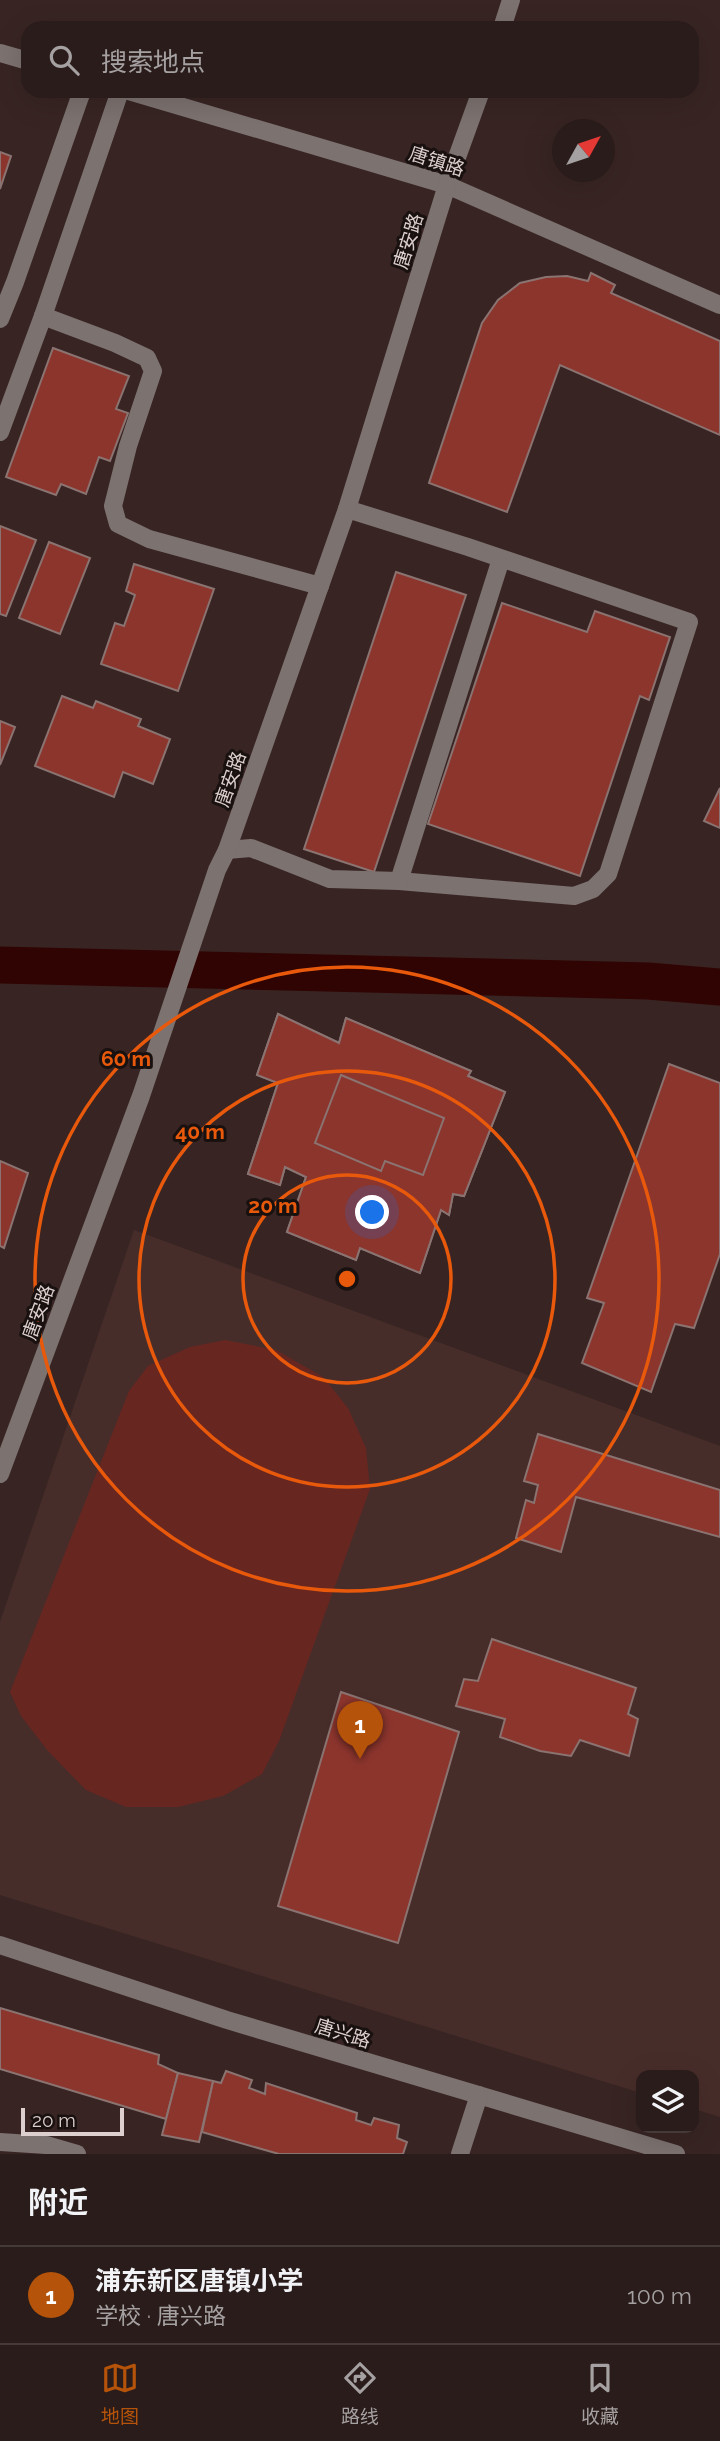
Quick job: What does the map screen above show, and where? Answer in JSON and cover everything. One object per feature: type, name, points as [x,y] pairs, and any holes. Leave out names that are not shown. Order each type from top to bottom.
[{"type":"street","points":[[504,21],[511,0]]},
{"type":"street","points":[[0,53],[21,59]]},
{"type":"street","points":[[0,319],[80,98]]},
{"type":"street","points":[[0,432],[118,98]]},
{"type":"street","name":"唐镇路","points":[[153,98],[447,184],[720,304]]},
{"type":"street","name":"唐安路","points":[[0,1474],[141,1096],[217,870],[227,850],[347,509],[447,184],[478,98]]},
{"type":"street","points":[[43,316],[147,358],[153,371],[128,446],[113,506],[118,524],[149,539],[320,586]]},
{"type":"street","points":[[227,850],[251,848],[330,879],[399,881],[574,896],[593,889],[608,874],[689,622],[347,509]]},
{"type":"street","points":[[399,881],[502,559]]},
{"type":"street","name":"唐兴路","points":[[0,1945],[227,2020],[677,2154]]},
{"type":"street","points":[[460,2154],[479,2095]]},
{"type":"street","points":[[0,2142],[46,2145],[77,2154]]},
{"type":"shaded area","points":[[134,1230],[720,1446],[720,2117],[699,2111],[699,2070],[636,2070],[636,2091],[0,1895],[0,1622]]},
{"type":"shaded area","points":[[225,1340],[276,1350],[323,1377],[348,1408],[366,1448],[370,1489],[279,1741],[262,1774],[223,1796],[178,1807],[126,1807],[86,1790],[48,1751],[21,1716],[10,1692],[129,1391],[148,1366],[190,1347]]},
{"type":"building","points":[[0,152],[11,156],[0,189]]},
{"type":"building","points":[[591,273],[615,285],[611,293],[720,341],[720,435],[560,365],[507,512],[429,483],[482,323],[498,300],[520,283],[546,277],[567,276],[588,281]]},
{"type":"building","points":[[53,348],[129,376],[116,409],[128,413],[110,461],[99,457],[86,494],[61,484],[56,495],[6,477]]},
{"type":"building","points":[[0,526],[36,540],[6,616],[0,614]]},
{"type":"building","points":[[49,542],[90,558],[60,634],[19,618]]},
{"type":"building","points":[[134,564],[214,589],[178,691],[101,664],[115,623],[124,626],[135,595],[126,591]]},
{"type":"building","points":[[396,572],[466,595],[374,872],[304,849]]},
{"type":"building","points":[[502,603],[587,632],[595,611],[670,637],[649,700],[640,696],[580,876],[428,824]]},
{"type":"building","points":[[62,696],[93,708],[96,701],[141,719],[138,726],[170,739],[153,784],[123,772],[114,797],[35,766]]},
{"type":"building","points":[[0,721],[15,727],[0,765]]},
{"type":"building","points":[[720,788],[720,828],[704,821]]},
{"type":"building","points":[[278,1014],[339,1043],[346,1018],[471,1071],[468,1076],[505,1092],[464,1196],[453,1194],[449,1215],[441,1210],[420,1273],[360,1248],[356,1260],[287,1232],[306,1177],[285,1167],[280,1185],[248,1174],[278,1083],[257,1075]],"holes":[[[341,1075],[444,1118],[423,1175],[385,1161],[381,1171],[315,1143]]]},
{"type":"building","points":[[278,1014],[339,1043],[346,1018],[471,1071],[468,1076],[505,1092],[464,1196],[453,1194],[449,1215],[441,1210],[420,1273],[360,1248],[356,1260],[287,1232],[306,1177],[285,1167],[280,1185],[248,1174],[278,1083],[257,1075]]},
{"type":"building","points":[[669,1064],[720,1083],[720,1254],[694,1328],[675,1324],[651,1392],[582,1363],[604,1303],[587,1298]]},
{"type":"building","points":[[341,1075],[444,1118],[423,1175],[385,1161],[381,1171],[315,1143]]},
{"type":"building","points":[[0,1161],[28,1173],[4,1248],[0,1246]]},
{"type":"building","points":[[538,1434],[720,1490],[720,1537],[576,1497],[561,1552],[516,1538],[526,1500],[534,1503],[538,1485],[524,1481]]},
{"type":"building","points":[[492,1639],[636,1688],[628,1714],[638,1719],[629,1756],[580,1740],[571,1756],[540,1751],[500,1737],[505,1719],[456,1706],[464,1679],[478,1681]]},
{"type":"building","points":[[341,1692],[459,1732],[398,1943],[278,1906]]},
{"type":"building","points":[[0,2008],[159,2055],[158,2064],[178,2073],[166,2119],[0,2069]]},
{"type":"building","points":[[226,2071],[252,2080],[249,2088],[265,2094],[266,2083],[357,2113],[356,2120],[371,2125],[374,2118],[399,2125],[397,2138],[407,2142],[403,2154],[279,2154],[202,2132],[213,2081],[221,2083]]},
{"type":"building","points":[[178,2073],[213,2081],[199,2142],[162,2135]]},
{"type":"waterway","points":[[0,965],[648,981],[720,987]]},
{"type":"place","name":"浦东新区唐镇小学","points":[[360,1759]]}]
